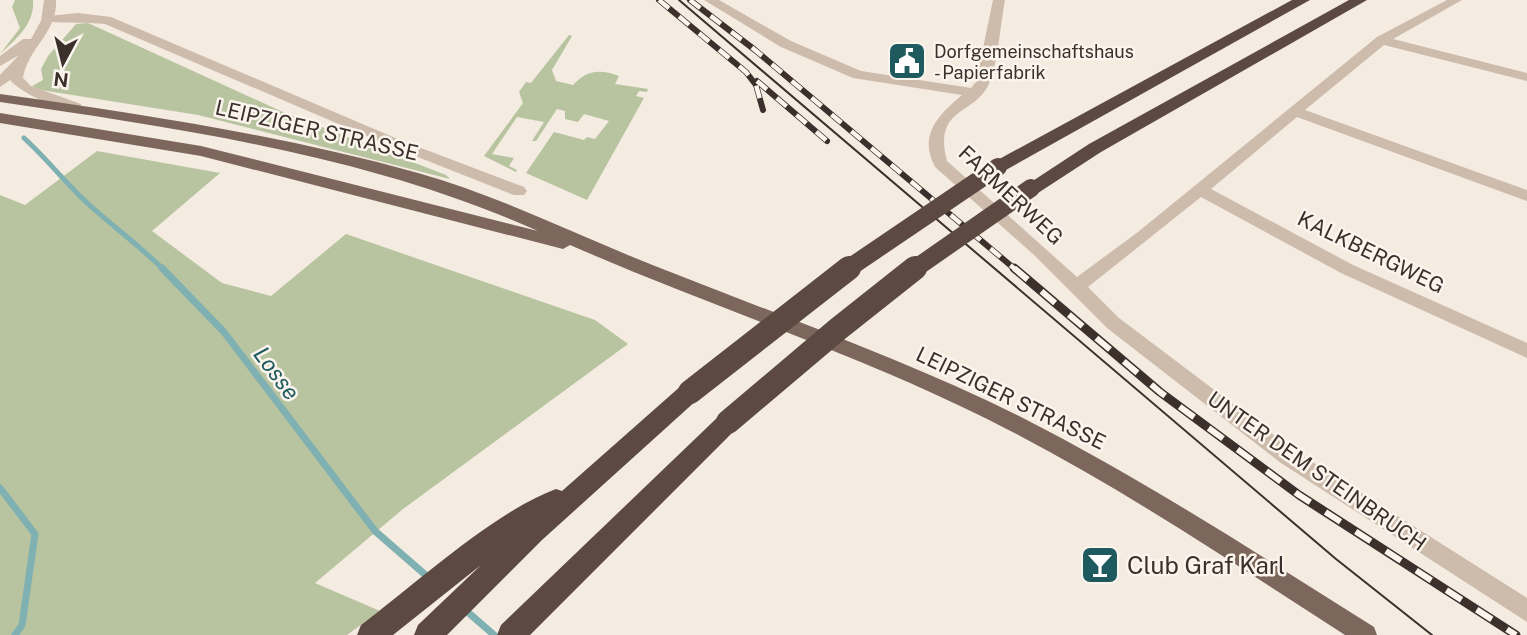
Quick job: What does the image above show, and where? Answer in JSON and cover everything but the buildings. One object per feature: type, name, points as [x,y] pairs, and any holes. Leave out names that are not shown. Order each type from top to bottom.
[{"type":"highway","points":[[371,635],[585,484],[690,392],[830,281],[914,221],[998,167],[1303,0]]},
{"type":"highway","points":[[511,635],[727,422],[878,295],[943,245],[1095,148],[1360,0]]},
{"type":"highway","points":[[428,635],[527,526]]},
{"type":"main road","name":"LEIPZIGER STRASSE","points":[[0,98],[76,107],[232,133],[420,179],[515,212],[610,255],[737,303],[1011,422],[1111,474],[1366,635]]},
{"type":"main road","name":"LEIPZIGER STRASSE","points":[[0,118],[213,154],[610,255]]},
{"type":"street","points":[[0,83],[18,65],[49,20],[50,0]]},
{"type":"street","points":[[710,0],[786,44],[858,75],[975,93],[983,83],[988,68],[999,0]]},
{"type":"street","points":[[1075,288],[1296,113],[1382,40],[1456,0]]},
{"type":"street","name":"LEIPZIGER STRASSE","points":[[49,20],[78,17],[107,20],[395,143],[519,191]]},
{"type":"street","points":[[0,62],[39,34]]},
{"type":"street","points":[[1382,40],[1527,77]]},
{"type":"street","points":[[18,65],[16,79],[23,88],[76,107]]},
{"type":"street","name":"FARMERWEG","points":[[975,93],[950,110],[936,132],[935,150],[940,163],[1038,250],[1113,323]]},
{"type":"street","points":[[1296,113],[1527,195]]},
{"type":"street","name":"KALKBERGWEG","points":[[1198,190],[1347,269],[1527,351]]},
{"type":"street","name":"UNTER DEM STEINBRUCH","points":[[1113,323],[1288,457],[1527,611]]},
{"type":"green space","points":[[15,0],[33,0],[33,9],[28,24],[0,54],[20,28],[12,7]]},
{"type":"green space","points":[[88,23],[283,112],[446,175],[450,179],[198,115],[41,90],[32,86],[43,80],[41,69],[48,56],[76,24]]},
{"type":"green space","points":[[569,35],[572,36],[552,70],[556,81],[573,85],[583,76],[606,72],[619,76],[615,84],[648,89],[647,92],[639,91],[636,96],[644,98],[587,200],[526,173],[554,132],[584,140],[587,137],[595,139],[609,121],[584,114],[578,122],[565,119],[565,111],[557,109],[536,141],[532,141],[544,122],[517,117],[492,154],[514,158],[509,166],[517,170],[516,172],[484,156],[523,103],[519,92],[526,82],[531,83]]},
{"type":"green space","points":[[97,151],[220,173],[152,231],[222,283],[271,296],[346,234],[595,320],[628,344],[403,509],[315,583],[380,611],[347,635],[0,635],[0,195],[25,205]]},
{"type":"waterway","name":"Losse","points":[[24,138],[85,201],[163,269]]},
{"type":"waterway","name":"Losse","points":[[163,269],[224,332],[375,531],[429,578]]},
{"type":"waterway","points":[[0,488],[35,534],[22,625],[15,635]]},
{"type":"waterway","name":"Losse","points":[[463,608],[494,635]]},
{"type":"tram line","points":[[679,0],[1336,559],[1432,635]]},
{"type":"railway","points":[[659,0],[746,72],[756,85],[763,110]]},
{"type":"railway","points":[[690,0],[755,50],[1016,270]]},
{"type":"railway","points":[[757,81],[827,141]]},
{"type":"railway","points":[[1014,268],[1160,392],[1299,495],[1516,635]]},
{"type":"place","name":"Dorfgemeinschaftshaus - Papierfabrik","points":[[907,61]]},
{"type":"place","name":"Club Graf Karl","points":[[1100,565]]}]
